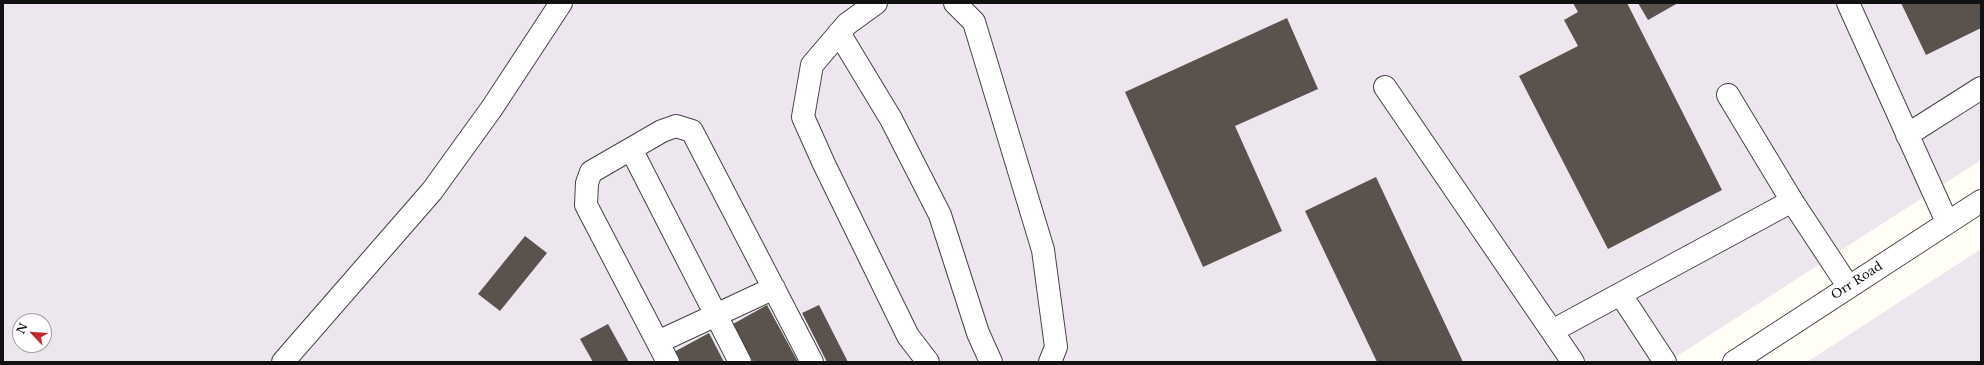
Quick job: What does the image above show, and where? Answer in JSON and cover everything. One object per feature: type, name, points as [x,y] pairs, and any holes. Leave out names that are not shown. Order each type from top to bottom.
[{"type":"street","points":[[283,362],[432,191],[492,108],[561,3]]},
{"type":"street","points":[[876,3],[847,24],[812,65],[803,117],[824,164],[908,336],[928,362]]},
{"type":"street","points":[[956,3],[974,22],[1043,250],[1056,347],[1050,362]]},
{"type":"street","points":[[1848,3],[1947,222]]},
{"type":"street","points":[[839,33],[891,119],[940,215],[978,333],[991,362]]},
{"type":"street","points":[[1384,87],[1573,362]]},
{"type":"street","points":[[1908,135],[1981,88]]},
{"type":"street","points":[[1728,95],[1792,201],[1848,286]]},
{"type":"street","points":[[668,362],[586,205],[587,183],[591,172],[662,131],[676,126],[692,131],[812,362]]},
{"type":"street","points":[[631,149],[740,362]]},
{"type":"street","points":[[1552,332],[1792,201]]},
{"type":"street","name":"Orr Road","points":[[1734,362],[1848,286],[1981,201]]},
{"type":"street","points":[[658,342],[774,288]]},
{"type":"street","points":[[1621,295],[1665,362]]},
{"type":"shaded area","points":[[3,3],[1981,3],[1981,160],[1668,362],[3,362]]},
{"type":"shaded area","points":[[1981,249],[1981,362],[1807,362]]},
{"type":"building","points":[[1573,3],[1627,3],[1722,190],[1608,249],[1519,76],[1578,46],[1564,20],[1578,12]]},
{"type":"building","points":[[1638,3],[1678,3],[1648,20]]},
{"type":"building","points":[[1901,3],[1981,3],[1981,28],[1926,55]]},
{"type":"building","points":[[1287,18],[1318,89],[1235,126],[1282,231],[1203,267],[1125,92]]},
{"type":"building","points":[[1376,177],[1463,362],[1377,362],[1305,211]]},
{"type":"building","points":[[525,236],[547,253],[500,311],[478,294]]},
{"type":"building","points":[[767,305],[798,362],[753,362],[733,324]]},
{"type":"building","points":[[819,305],[848,362],[827,362],[802,313]]},
{"type":"building","points":[[608,324],[629,362],[593,362],[580,339]]},
{"type":"building","points":[[709,333],[724,362],[679,362],[674,352]]}]
